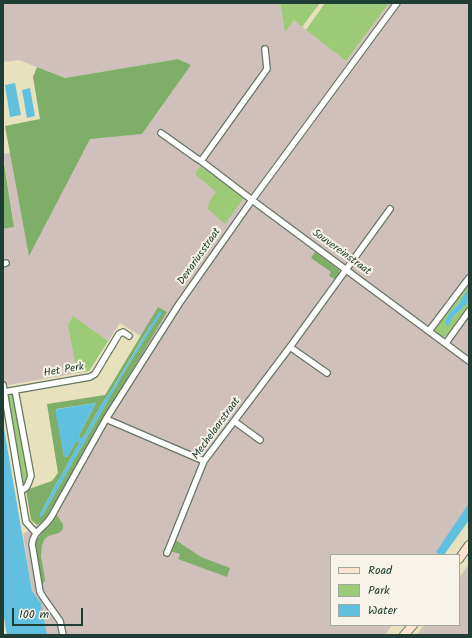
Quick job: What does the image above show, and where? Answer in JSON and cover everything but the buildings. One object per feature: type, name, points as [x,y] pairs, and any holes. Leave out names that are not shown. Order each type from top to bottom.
[{"type":"main road","points":[[460,558],[469,545]]},
{"type":"main road","points":[[404,635],[412,626]]},
{"type":"main road","points":[[408,635],[412,626]]},
{"type":"street","name":"Denariusstraat","points":[[36,533],[48,521],[55,510],[106,419],[179,304],[252,200],[397,3]]},
{"type":"street","points":[[201,161],[267,69],[264,49]]},
{"type":"street","name":"Souvereinstraat","points":[[161,133],[201,161],[469,361]]},
{"type":"street","name":"Mechelaarstraat","points":[[167,553],[204,461],[290,347],[390,209]]},
{"type":"street","points":[[430,331],[469,278]]},
{"type":"street","points":[[446,344],[469,311]]},
{"type":"street","name":"Het Perk","points":[[4,392],[90,377],[95,374],[119,334],[122,332],[128,336]]},
{"type":"street","points":[[290,347],[327,374]]},
{"type":"street","points":[[3,385],[26,522],[36,533],[32,540],[32,544],[39,589],[60,621],[63,635]]},
{"type":"street","points":[[15,390],[30,476],[27,488],[21,490]]},
{"type":"street","points":[[106,419],[204,461]]},
{"type":"street","points":[[234,422],[260,440]]},
{"type":"shaded area","points":[[3,3],[280,3],[285,31],[294,20],[346,61],[389,3],[469,3],[469,511],[442,554],[330,554],[330,626],[391,626],[385,635],[47,635],[41,603],[32,591],[23,534],[44,521],[149,341],[120,323],[89,371],[3,386],[3,229],[14,227],[3,154],[90,138],[142,134],[191,65],[178,59],[65,78],[19,60],[3,62]]},
{"type":"shaded area","points":[[469,564],[469,635],[417,635],[423,626],[460,626],[460,577]]},
{"type":"green space","points":[[280,3],[320,3],[302,27],[294,20],[285,32]]},
{"type":"green space","points":[[325,3],[389,3],[346,61],[306,30]]},
{"type":"green space","points":[[178,59],[191,65],[142,134],[90,139],[29,256],[5,126],[40,119],[33,77],[37,67],[65,78]]},
{"type":"green space","points":[[3,157],[14,227],[3,229]]},
{"type":"green space","points":[[200,166],[243,199],[225,224],[208,209],[209,202],[216,192],[195,174]]},
{"type":"green space","points":[[315,252],[339,270],[339,275],[335,279],[329,276],[331,272],[311,258]]},
{"type":"green space","points":[[469,283],[468,291],[446,319],[445,322],[447,326],[450,324],[453,317],[469,300],[469,305],[448,334],[443,337],[439,336],[435,330],[437,326]]},
{"type":"green space","points":[[158,307],[167,312],[52,509],[44,521],[37,525],[31,520],[26,490],[52,481],[58,473],[47,404],[105,395]],"holes":[[[162,312],[126,369],[42,516],[40,514],[79,443],[78,441],[76,442],[67,457],[64,456],[56,409],[96,403],[79,435],[80,439],[83,438],[101,405],[150,326]]]},
{"type":"green space","points":[[73,316],[108,341],[89,371],[77,373],[68,325]]},
{"type":"green space","points":[[14,394],[28,478],[24,487],[8,395]]},
{"type":"green space","points":[[56,514],[63,524],[63,529],[59,533],[48,536],[42,545],[41,556],[45,580],[42,586],[34,544]]},
{"type":"green space","points":[[174,539],[201,557],[230,568],[227,577],[178,559],[180,554],[170,551]]},
{"type":"water","points":[[15,83],[21,115],[10,117],[5,85]]},
{"type":"water","points":[[30,88],[35,116],[27,118],[22,90]]},
{"type":"water","points":[[469,288],[468,302],[453,317],[447,327],[445,322],[446,319]]},
{"type":"water","points":[[161,311],[161,314],[126,369],[42,516],[40,517],[40,514],[79,443],[78,441],[76,442],[68,456],[64,456],[55,410],[96,403],[79,435],[80,438],[83,438],[101,405]]},
{"type":"water","points":[[3,423],[32,591],[41,603],[47,635],[7,635],[3,612]]},
{"type":"water","points":[[469,503],[469,520],[445,554],[439,554],[436,552]]}]
